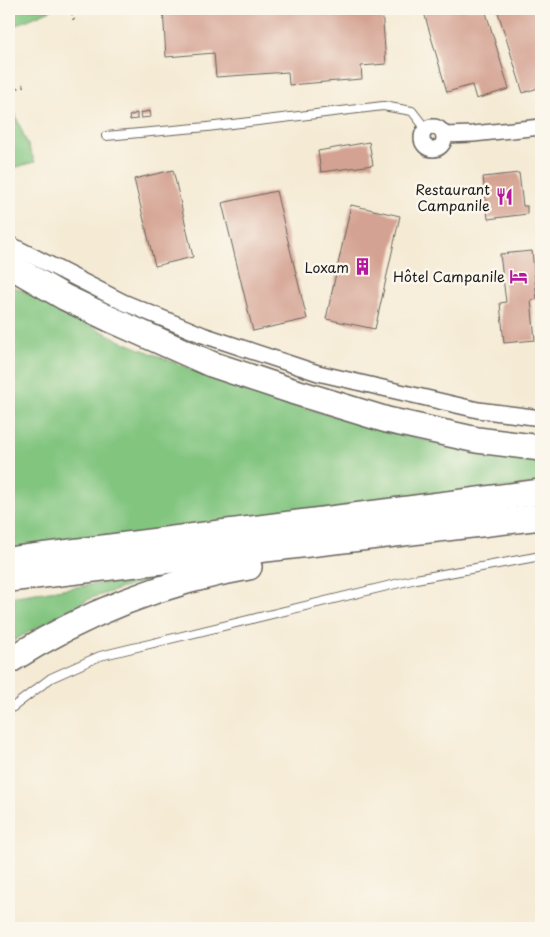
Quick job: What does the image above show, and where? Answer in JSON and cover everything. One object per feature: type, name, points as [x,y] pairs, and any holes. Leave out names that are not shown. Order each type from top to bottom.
[{"type":"highway","points":[[9,265],[64,297],[220,367],[387,420],[477,440],[541,448]]},
{"type":"highway","points":[[11,569],[541,492]]},
{"type":"highway","points":[[11,569],[360,539],[541,517]]},
{"type":"highway","points":[[9,660],[76,622],[145,593],[224,572],[270,564],[360,539]]},
{"type":"street","points":[[426,129],[423,133],[423,143],[430,149],[439,148],[445,140],[444,135],[541,127]]},
{"type":"street","points":[[9,244],[123,302],[203,335],[318,373],[478,410],[541,418]]},
{"type":"lane","points":[[106,136],[207,127],[383,106],[412,111],[426,129]]},
{"type":"lane","points":[[9,710],[51,678],[100,656],[416,579],[541,556]]},
{"type":"path","points":[[72,9],[74,22]]},
{"type":"path","points":[[9,92],[24,85]]},
{"type":"green space","points":[[9,9],[53,9],[9,28]]},
{"type":"green space","points":[[9,100],[35,162],[9,169]]},
{"type":"green space","points":[[9,284],[123,342],[259,396],[458,449],[541,460],[541,483],[9,553],[9,482],[14,434],[12,388],[9,374]]},
{"type":"green space","points":[[171,573],[91,598],[18,638],[9,645],[9,597]]},
{"type":"building","points":[[163,9],[382,9],[386,64],[361,66],[362,79],[289,85],[288,72],[216,77],[214,53],[166,57]]},
{"type":"building","points":[[423,9],[485,9],[509,89],[476,99],[472,85],[447,92]]},
{"type":"building","points":[[497,9],[541,9],[541,87],[523,93]]},
{"type":"building","points":[[150,111],[151,117],[141,118],[140,113]]},
{"type":"building","points":[[137,113],[137,119],[130,120],[129,116]]},
{"type":"building","points":[[369,142],[373,165],[321,172],[318,151]]},
{"type":"building","points":[[173,170],[193,257],[155,266],[134,179]]},
{"type":"building","name":"Restaurant Campanile","points":[[519,173],[523,206],[527,206],[527,214],[488,219],[483,177]]},
{"type":"building","points":[[276,191],[307,319],[253,331],[222,203]]},
{"type":"building","name":"Loxam","points":[[351,205],[400,216],[375,329],[326,319]]},
{"type":"building","name":"Hôtel Campanile","points":[[532,251],[537,299],[531,300],[535,340],[504,343],[500,303],[506,302],[500,254]]},
{"type":"place","name":"Restaurant Campanile","points":[[504,197]]},
{"type":"place","name":"Loxam","points":[[363,267]]},
{"type":"place","name":"Hôtel Campanile","points":[[519,276]]}]
